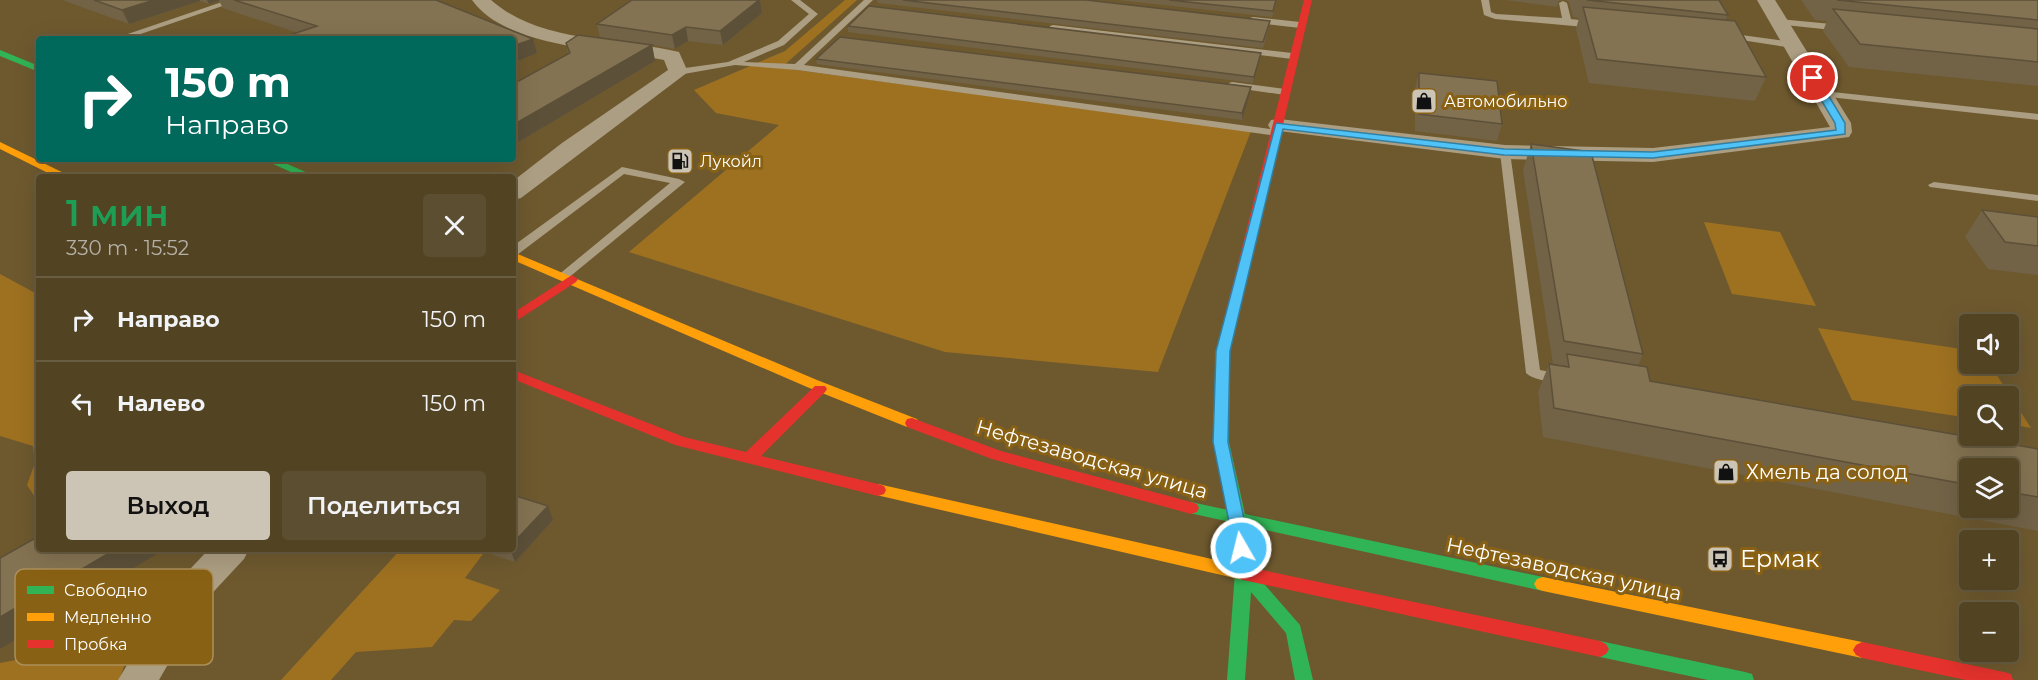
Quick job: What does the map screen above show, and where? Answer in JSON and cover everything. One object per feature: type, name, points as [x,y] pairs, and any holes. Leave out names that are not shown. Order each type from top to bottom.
[{"type":"main road","points":[[1236,680],[1244,572],[1238,520],[1221,442],[1223,351],[1278,129],[1300,25],[1308,0]]},
{"type":"main road","points":[[0,53],[36,67]]},
{"type":"main road","points":[[0,145],[58,174]]},
{"type":"main road","points":[[274,162],[304,174]]},
{"type":"main road","name":"Нефтезаводская улица","points":[[516,257],[820,388],[997,455],[1124,492],[1238,520],[2004,680]]},
{"type":"main road","points":[[516,317],[568,278]]},
{"type":"main road","points":[[516,375],[680,441],[748,459],[1125,548],[1745,680]]},
{"type":"main road","points":[[748,459],[820,388]]},
{"type":"main road","points":[[1244,572],[1294,630],[1304,680]]},
{"type":"street","points":[[481,0],[490,11],[528,29],[592,44],[643,49],[672,56],[678,72],[570,148],[516,191]]},
{"type":"street","points":[[1278,129],[1504,152],[1653,155],[1841,132],[1840,123],[1766,0]]},
{"type":"street","points":[[212,569],[228,552]]},
{"type":"street","points":[[138,680],[147,665]]},
{"type":"lane","points":[[126,36],[236,0]]},
{"type":"lane","points":[[730,64],[781,43],[814,14],[795,0]]},
{"type":"lane","points":[[1485,0],[1487,13],[1495,15],[1602,26]]},
{"type":"lane","points":[[1710,0],[1731,36],[1744,40]]},
{"type":"lane","points":[[1563,3],[1568,18],[1564,21]]},
{"type":"lane","points":[[797,67],[869,4]]},
{"type":"lane","points":[[1241,18],[1300,25]]},
{"type":"lane","points":[[1779,22],[1850,29]]},
{"type":"lane","points":[[1037,26],[1293,56]]},
{"type":"lane","points":[[831,36],[843,37]]},
{"type":"lane","points":[[1724,38],[1793,45]]},
{"type":"lane","points":[[678,72],[730,64],[770,64],[1278,129]]},
{"type":"lane","points":[[1216,83],[1286,92]]},
{"type":"lane","points":[[1823,94],[2038,117]]},
{"type":"lane","points":[[1504,152],[1533,373],[1580,380]]},
{"type":"lane","points":[[516,250],[622,170],[679,182],[568,278]]},
{"type":"lane","points":[[1934,185],[2038,198]]},
{"type":"shaded area","points":[[845,0],[857,0],[781,68],[1251,131],[1158,372],[945,352],[629,252],[779,125],[716,113],[694,90],[785,51]]},
{"type":"shaded area","points":[[1704,222],[1780,232],[1816,306],[1732,294]]},
{"type":"shaded area","points":[[0,274],[36,293],[36,498],[27,485],[35,463],[33,446],[0,436]]},
{"type":"shaded area","points":[[1818,328],[1959,349],[1959,374],[1996,374],[2004,386],[1959,386],[1959,416],[1852,400]]},
{"type":"shaded area","points":[[2019,409],[2031,428],[2019,426]]},
{"type":"shaded area","points":[[398,552],[476,552],[483,554],[465,578],[500,590],[471,621],[454,620],[432,647],[356,652],[331,680],[281,680]]},
{"type":"shaded area","points":[[15,660],[15,665],[125,665],[119,680],[0,680],[0,663]]},
{"type":"building","points":[[94,0],[154,0],[122,10]]},
{"type":"building","points":[[234,0],[436,0],[533,39],[516,45],[516,36],[287,36],[317,26]]},
{"type":"building","points":[[632,0],[759,0],[720,31],[686,27],[672,35],[597,24]]},
{"type":"building","points":[[903,0],[1086,0],[1270,21],[1263,42]]},
{"type":"building","points":[[1169,0],[1276,0],[1273,11]]},
{"type":"building","points":[[1587,0],[1719,0],[1728,15]]},
{"type":"building","points":[[1837,0],[2038,0],[2038,20]]},
{"type":"building","points":[[869,6],[1261,53],[1254,77],[848,26]]},
{"type":"building","points":[[1583,7],[1735,21],[1766,77],[1597,59]]},
{"type":"building","points":[[1833,9],[2038,29],[2038,62],[1860,44]]},
{"type":"building","points":[[578,35],[652,45],[516,123],[516,82],[570,53],[566,43]]},
{"type":"building","points":[[840,37],[1251,87],[1242,113],[816,59]]},
{"type":"building","points":[[1419,73],[1497,81],[1502,124],[1419,114]]},
{"type":"building","points":[[1531,144],[1591,152],[1643,354],[1564,341]]},
{"type":"building","points":[[1982,210],[2038,217],[2038,246],[2005,242]]},
{"type":"building","points":[[1567,354],[1647,367],[1650,381],[1959,435],[1959,446],[2019,446],[2038,449],[2038,497],[2019,494],[2019,458],[1959,458],[1959,483],[1554,408],[1549,364],[1569,367]]},
{"type":"building","points":[[516,496],[548,506],[516,540]]},
{"type":"building","points":[[36,538],[36,552],[111,552],[82,569],[15,569],[15,608],[0,617],[0,558]]},
{"type":"traffic: fast","points":[[0,53],[36,68]]},
{"type":"traffic: fast","points":[[274,162],[304,174]]},
{"type":"traffic: fast","points":[[1227,335],[1223,351],[1221,442],[1238,520],[1244,572],[1236,680]]},
{"type":"traffic: fast","points":[[1191,508],[1543,584]]},
{"type":"traffic: fast","points":[[1244,572],[1294,630],[1304,680]]},
{"type":"traffic: fast","points":[[1600,649],[1745,680]]},
{"type":"traffic: slow","points":[[0,145],[58,174]]},
{"type":"traffic: slow","points":[[516,257],[912,423]]},
{"type":"traffic: slow","points":[[878,490],[1243,573]]},
{"type":"traffic: slow","points":[[1543,584],[1862,650]]},
{"type":"traffic: jam","points":[[1227,335],[1308,0]]},
{"type":"traffic: jam","points":[[516,317],[572,279]]},
{"type":"traffic: jam","points":[[516,375],[680,441],[878,490]]},
{"type":"traffic: jam","points":[[748,459],[820,389]]},
{"type":"traffic: jam","points":[[912,423],[997,455],[1191,508]]},
{"type":"traffic: jam","points":[[1243,573],[1600,649]]},
{"type":"traffic: jam","points":[[1862,650],[2004,680]]},
{"type":"place","name":"Автомобильно","points":[[1424,101]]},
{"type":"place","name":"Лукойл","points":[[680,161]]},
{"type":"place","name":"Хмель да солод","points":[[1726,472]]},
{"type":"place","name":"Ермак","points":[[1720,559]]},
{"type":"route","points":[[1241,548],[1238,520],[1221,442],[1223,351],[1279,125],[1504,152],[1653,155],[1841,132],[1840,123],[1813,78]]}]
